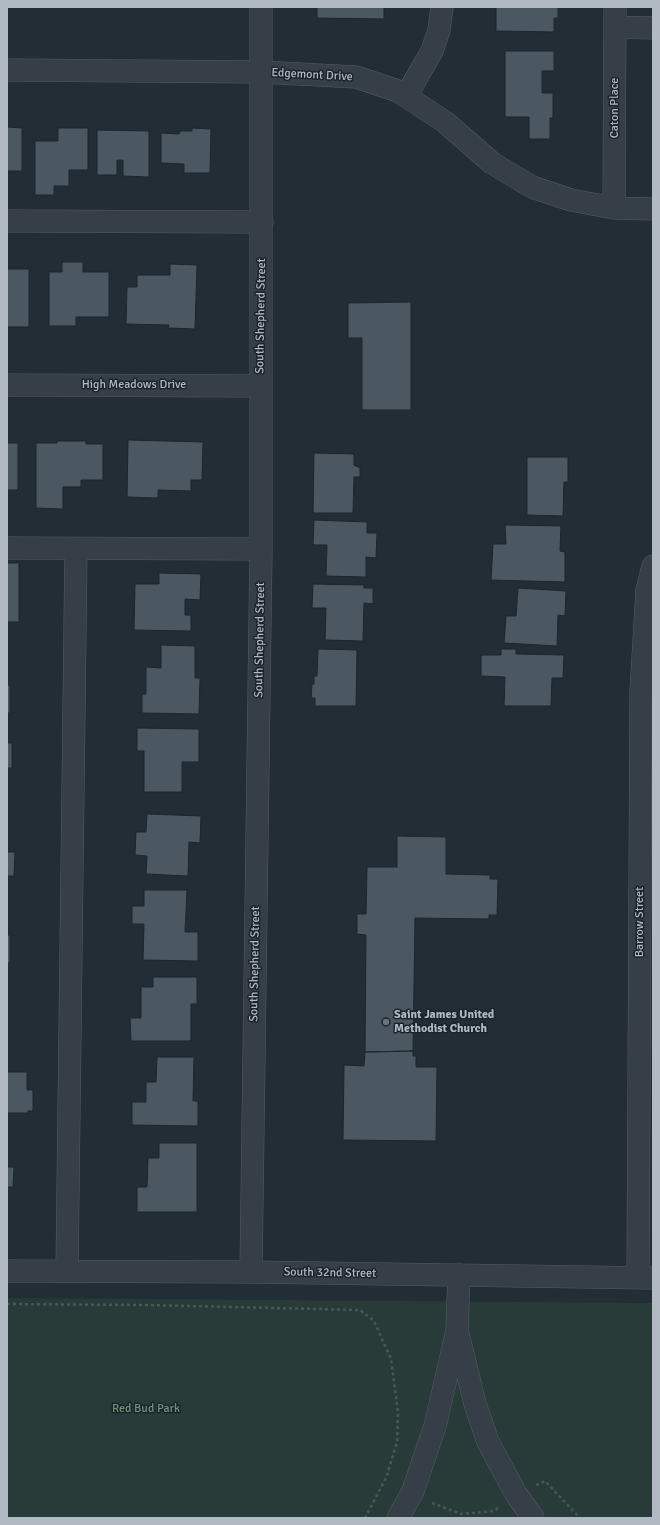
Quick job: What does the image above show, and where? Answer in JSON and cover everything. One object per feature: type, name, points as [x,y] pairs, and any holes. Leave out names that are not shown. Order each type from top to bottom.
[{"type":"street","name":"South Shepherd Street","points":[[251,1272],[261,549],[261,7]]},
{"type":"street","points":[[406,96],[432,51],[439,30],[442,7]]},
{"type":"street","points":[[615,17],[653,28]]},
{"type":"street","name":"Caton Place","points":[[614,208],[615,17]]},
{"type":"street","name":"Edgemont Drive","points":[[7,70],[261,72],[356,77],[398,91],[445,122],[492,163],[532,187],[571,200],[614,208],[653,208]]},
{"type":"street","points":[[7,221],[262,222]]},
{"type":"street","name":"High Meadows Drive","points":[[7,385],[261,386]]},
{"type":"street","points":[[7,548],[261,549]]},
{"type":"street","points":[[67,1271],[76,548]]},
{"type":"street","name":"Barrow Street","points":[[645,1278],[646,1133],[642,691],[647,590],[653,566]]},
{"type":"street","name":"South 32nd Street","points":[[7,1271],[251,1272],[645,1278]]},
{"type":"street","points":[[398,1518],[413,1491],[435,1426],[457,1331],[459,1275]]},
{"type":"street","points":[[457,1331],[481,1424],[496,1458],[516,1494],[533,1518]]},
{"type":"path","points":[[7,1304],[146,1305],[360,1310],[374,1321],[391,1360],[398,1412],[397,1442],[386,1478],[365,1518]]},
{"type":"path","points":[[386,1478],[413,1491],[438,1506],[461,1514],[494,1511],[516,1494],[545,1480],[580,1518]]},
{"type":"green space","name":"Red Bud Park","points":[[7,1298],[653,1303],[653,1518],[7,1518]]},
{"type":"building","points":[[317,7],[384,7],[384,19],[317,18]]},
{"type":"building","points":[[496,7],[558,7],[558,18],[554,18],[554,32],[496,31]]},
{"type":"building","points":[[505,51],[554,51],[554,71],[542,71],[542,93],[553,93],[553,118],[550,118],[550,139],[529,139],[529,117],[505,117]]},
{"type":"building","points":[[7,127],[22,128],[22,171],[7,171]]},
{"type":"building","points":[[58,128],[88,128],[88,170],[69,170],[69,186],[54,186],[54,195],[35,195],[35,141],[58,141]]},
{"type":"building","points":[[192,128],[211,129],[210,173],[184,173],[184,164],[161,163],[161,133],[179,134],[180,131],[192,131]]},
{"type":"building","points":[[97,130],[149,131],[149,177],[123,176],[123,160],[117,160],[117,175],[97,175]]},
{"type":"building","points":[[62,262],[83,262],[83,272],[109,272],[109,317],[76,317],[76,326],[49,326],[49,272],[62,272]]},
{"type":"building","points":[[170,264],[197,265],[195,329],[168,328],[169,325],[126,324],[127,287],[137,287],[137,275],[170,275]]},
{"type":"building","points":[[7,269],[29,269],[29,327],[7,327]]},
{"type":"building","points":[[411,302],[411,410],[362,410],[362,338],[348,338],[348,303]]},
{"type":"building","points":[[128,440],[203,442],[202,480],[191,480],[191,491],[158,490],[158,498],[127,497]]},
{"type":"building","points":[[57,441],[86,441],[86,444],[103,444],[103,480],[81,480],[81,487],[63,487],[63,509],[36,508],[36,443],[57,443]]},
{"type":"building","points":[[7,443],[18,443],[18,490],[7,490]]},
{"type":"building","points":[[314,453],[354,454],[354,465],[360,468],[360,477],[354,477],[353,513],[313,513]]},
{"type":"building","points":[[527,457],[568,457],[568,482],[564,482],[563,516],[527,515]]},
{"type":"building","points":[[314,520],[367,522],[367,533],[377,533],[376,558],[366,557],[366,577],[326,576],[327,545],[313,545]]},
{"type":"building","points":[[505,525],[561,526],[560,551],[565,552],[565,582],[491,580],[493,544],[506,544]]},
{"type":"building","points":[[7,563],[19,563],[19,622],[7,622]]},
{"type":"building","points":[[159,573],[201,574],[200,600],[185,599],[185,615],[191,615],[191,631],[134,630],[135,584],[159,584]]},
{"type":"building","points":[[313,584],[364,585],[364,588],[373,588],[373,604],[364,603],[363,641],[325,640],[326,608],[312,608]]},
{"type":"building","points":[[518,588],[566,591],[565,616],[558,615],[557,646],[504,643],[506,616],[516,616]]},
{"type":"building","points":[[161,645],[195,646],[195,678],[200,678],[199,714],[142,713],[142,694],[146,694],[146,667],[161,668]]},
{"type":"building","points":[[318,649],[357,650],[356,706],[315,706],[315,698],[311,698],[314,676],[317,676]]},
{"type":"building","points":[[501,649],[516,649],[516,654],[564,655],[563,678],[552,678],[551,706],[504,706],[505,677],[481,676],[481,655],[501,655]]},
{"type":"building","points":[[7,685],[10,685],[10,713],[7,713]]},
{"type":"building","points":[[137,728],[199,729],[199,762],[182,762],[182,792],[144,792],[144,751],[137,751]]},
{"type":"building","points":[[7,743],[12,743],[12,768],[7,768]]},
{"type":"building","points":[[147,814],[201,816],[200,843],[189,842],[188,876],[146,874],[147,856],[135,855],[136,832],[146,832]]},
{"type":"building","points":[[397,836],[446,837],[446,874],[490,875],[490,879],[498,879],[497,915],[489,915],[489,919],[415,918],[413,1051],[365,1052],[366,935],[357,934],[357,914],[366,914],[367,867],[397,867]]},
{"type":"building","points":[[7,852],[15,852],[14,876],[7,876]]},
{"type":"building","points":[[144,890],[187,890],[185,932],[198,932],[198,961],[143,960],[144,924],[132,924],[132,906],[144,906]]},
{"type":"building","points":[[7,935],[10,935],[10,963],[7,963]]},
{"type":"building","points":[[153,977],[197,977],[197,1004],[191,1004],[191,1041],[131,1041],[130,1018],[141,1018],[141,987],[153,987]]},
{"type":"building","points":[[413,1051],[413,1056],[416,1056],[416,1067],[437,1067],[436,1141],[343,1140],[344,1065],[364,1066],[365,1052]]},
{"type":"building","points":[[157,1057],[194,1057],[193,1101],[198,1101],[198,1126],[132,1125],[132,1102],[146,1102],[146,1082],[156,1082]]},
{"type":"building","points":[[7,1072],[27,1072],[27,1090],[33,1090],[33,1111],[28,1111],[28,1113],[7,1113]]},
{"type":"building","points":[[159,1143],[197,1143],[197,1212],[137,1212],[137,1187],[147,1187],[148,1158],[159,1158]]},
{"type":"building","points":[[7,1167],[14,1167],[13,1187],[7,1187]]},
{"type":"place","name":"Saint James United Methodist Church","points":[[386,1022]]}]
